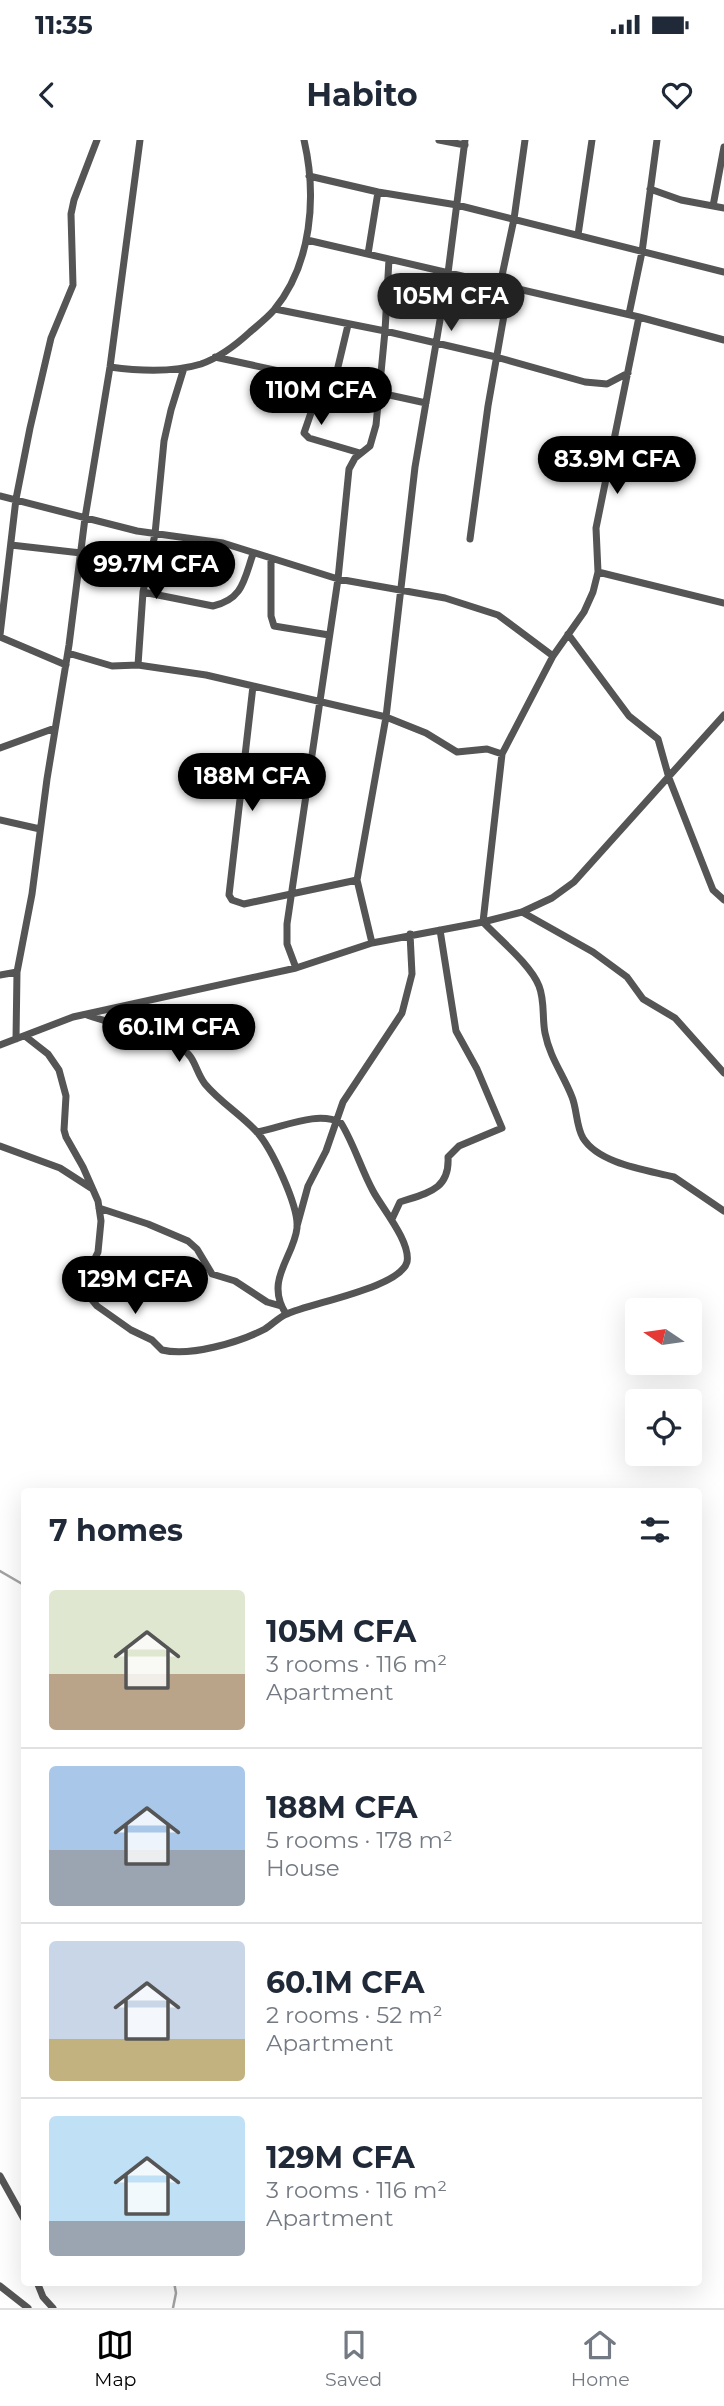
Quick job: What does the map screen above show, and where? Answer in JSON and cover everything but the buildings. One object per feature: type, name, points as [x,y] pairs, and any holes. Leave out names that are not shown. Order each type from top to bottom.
[{"type":"street","points":[[66,665],[0,636],[0,628],[4,562],[11,545],[16,499],[51,338],[73,285],[71,223],[74,200],[97,140]]},
{"type":"street","points":[[16,1039],[17,972],[32,894],[68,653],[140,140]]},
{"type":"street","points":[[110,367],[137,371],[184,368],[203,363],[238,342],[275,309],[294,276],[306,240],[310,212],[304,140]]},
{"type":"street","points":[[372,943],[357,880],[386,717],[415,467],[448,273],[465,142],[439,140]]},
{"type":"street","points":[[500,285],[514,219],[525,140]]},
{"type":"street","points":[[578,234],[592,140]]},
{"type":"street","points":[[629,314],[642,252],[657,140]]},
{"type":"street","points":[[713,206],[724,147]]},
{"type":"street","points":[[309,176],[378,192],[457,205],[724,272]]},
{"type":"street","points":[[650,189],[681,200],[724,208]]},
{"type":"street","points":[[368,254],[378,192]]},
{"type":"street","points":[[306,240],[629,314],[724,340]]},
{"type":"street","points":[[296,968],[286,936],[338,579],[349,470],[351,462],[373,441],[386,331],[389,259]]},
{"type":"street","points":[[470,539],[496,357],[509,287]]},
{"type":"street","points":[[275,309],[348,326],[386,331],[598,384],[607,384],[628,373]]},
{"type":"street","points":[[483,922],[502,754],[553,656],[584,612],[593,592],[598,572],[595,534],[639,317]]},
{"type":"street","points":[[348,326],[337,371],[313,407],[305,435],[360,453]]},
{"type":"street","points":[[214,356],[426,403]]},
{"type":"street","points":[[138,665],[143,592],[155,534],[164,440],[184,368]]},
{"type":"street","points":[[0,496],[155,534],[223,543],[338,579],[444,598],[498,615],[553,656]]},
{"type":"street","points":[[11,545],[81,553]]},
{"type":"street","points":[[143,592],[213,606],[222,604],[241,590],[253,554]]},
{"type":"street","points":[[271,559],[271,621],[274,626],[329,635]]},
{"type":"street","points":[[598,572],[724,603]]},
{"type":"street","points":[[568,634],[629,716],[658,739],[669,778],[713,890],[724,900]]},
{"type":"street","points":[[68,653],[112,666],[138,665],[185,671],[253,686],[386,717],[426,733],[457,752],[485,749],[502,754]]},
{"type":"street","points":[[253,686],[229,895],[237,903],[244,904],[357,880]]},
{"type":"street","points":[[0,1045],[73,1017],[296,968],[372,943],[410,934],[483,922],[522,912],[552,898],[574,882],[724,716]]},
{"type":"street","points":[[0,748],[55,728]]},
{"type":"street","points":[[0,821],[40,829]]},
{"type":"street","points":[[522,912],[593,952],[627,977],[643,999],[675,1018],[724,1073]]},
{"type":"street","points":[[483,922],[533,974],[539,985],[550,1054],[573,1098],[580,1131],[586,1142],[619,1163],[682,1181],[724,1212]]},
{"type":"street","points":[[393,1219],[400,1202],[438,1187],[449,1170],[448,1157],[457,1147],[502,1128],[477,1069],[456,1031],[439,930]]},
{"type":"street","points":[[286,1314],[281,1306],[280,1271],[297,1227],[308,1186],[326,1151],[348,1092],[402,1013],[412,974],[410,934]]},
{"type":"street","points":[[0,975],[17,972]]},
{"type":"street","points":[[86,1015],[161,1038],[183,1049],[208,1087],[257,1132],[269,1149],[285,1183],[297,1227]]},
{"type":"street","points":[[26,1036],[48,1054],[59,1070],[66,1097],[66,1137],[95,1191],[101,1220],[98,1252],[85,1279],[88,1296],[131,1331],[152,1340],[162,1350],[204,1349],[226,1343],[262,1330],[286,1314],[347,1296],[395,1276],[406,1265],[407,1254],[393,1219],[373,1191],[345,1130],[337,1121],[300,1121],[257,1132]]},
{"type":"street","points":[[0,1146],[60,1168],[95,1191]]},
{"type":"street","points":[[99,1208],[188,1241],[197,1249],[212,1274],[235,1281],[267,1302],[281,1306]]},
{"type":"street","points":[[0,2176],[21,2214]]},
{"type":"street","points":[[0,2286],[28,2308]]},
{"type":"street","points":[[39,2286],[43,2297],[53,2308]]},
{"type":"waterway","points":[[0,1571],[21,1583]]},
{"type":"waterway","points":[[173,2308],[175,2286]]}]
